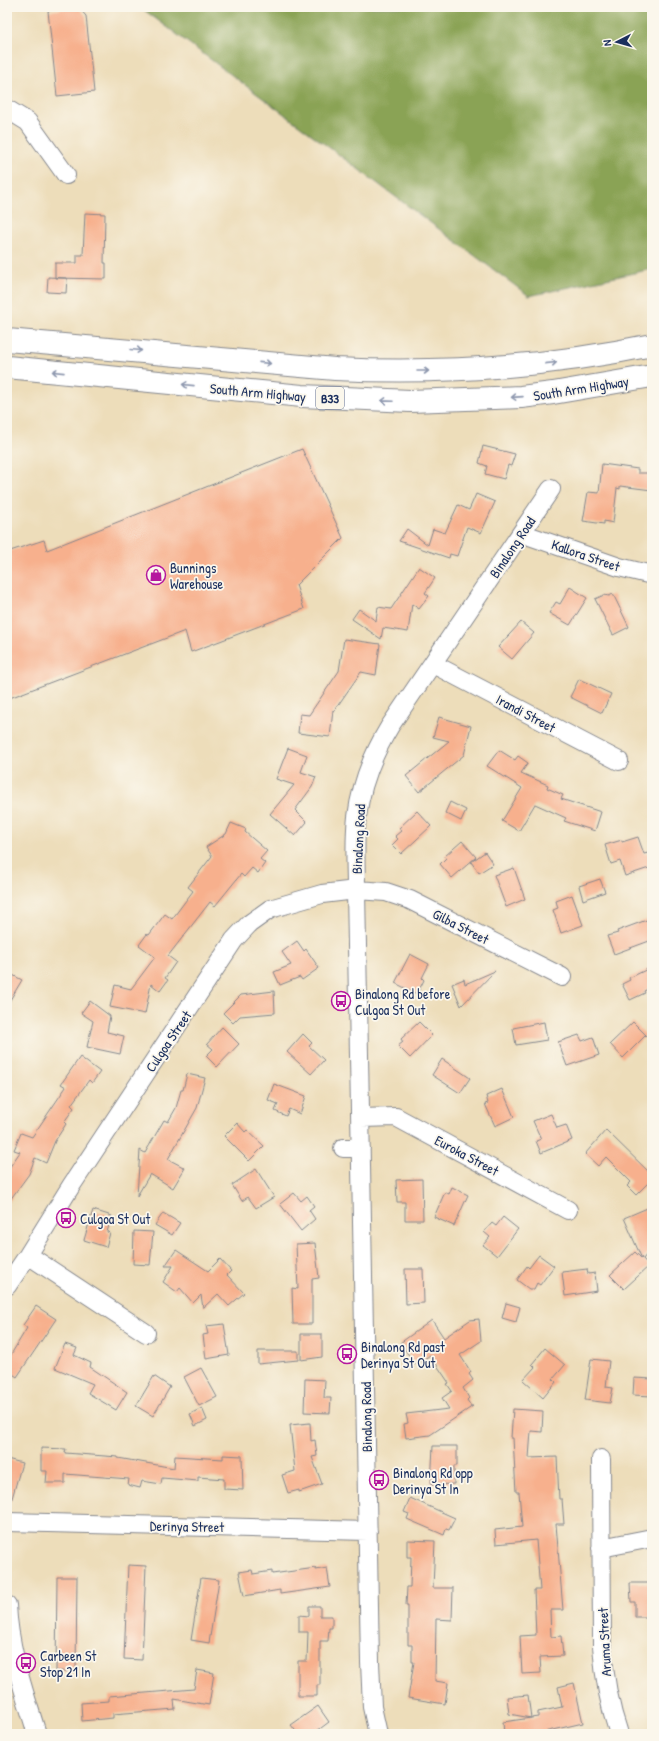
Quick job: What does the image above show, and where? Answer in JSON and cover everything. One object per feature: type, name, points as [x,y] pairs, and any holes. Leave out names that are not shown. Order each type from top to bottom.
[{"type":"main road","name":"South Arm Highway","points":[[7,340],[327,368],[389,371],[441,371],[530,365],[609,354],[652,345]]},
{"type":"main road","name":"South Arm Highway","points":[[7,367],[302,396],[410,402],[521,397],[652,376]]},
{"type":"street","points":[[7,109],[28,122],[66,175]]},
{"type":"street","name":"Binalong Road","points":[[378,1734],[372,1707],[370,1662],[356,819],[361,793],[377,747],[551,489]]},
{"type":"street","name":"Kallora Street","points":[[521,533],[619,567],[652,575]]},
{"type":"street","name":"Irandi Street","points":[[433,664],[619,761]]},
{"type":"street","name":"Gilba Street","points":[[356,890],[386,892],[410,900],[562,977]]},
{"type":"street","name":"Culgoa Street","points":[[7,1286],[28,1255],[70,1186],[234,940],[249,924],[270,909],[322,894],[356,890]]},
{"type":"street","name":"Euroka Street","points":[[361,1118],[396,1117],[568,1210]]},
{"type":"street","points":[[343,1148],[361,1148]]},
{"type":"street","points":[[28,1255],[146,1333]]},
{"type":"street","name":"Aruma Street","points":[[601,1459],[602,1646],[604,1672],[609,1701],[619,1734]]},
{"type":"street","name":"Derinya Street","points":[[7,1522],[368,1531]]},
{"type":"street","points":[[601,1548],[652,1538]]},
{"type":"street","points":[[7,1605],[10,1640],[15,1664],[37,1734]]},
{"type":"green space","points":[[140,7],[652,7],[652,269],[529,296]]},
{"type":"building","points":[[78,7],[86,16],[94,92],[57,96],[48,11]]},
{"type":"building","points":[[85,213],[105,214],[104,263],[106,263],[106,279],[55,278],[55,263],[77,263],[77,255],[83,255]]},
{"type":"building","points":[[48,277],[67,278],[66,293],[47,292]]},
{"type":"building","points":[[483,446],[515,454],[511,466],[508,465],[504,479],[485,474],[487,466],[479,463]]},
{"type":"building","name":"Bunnings Warehouse","points":[[302,449],[343,538],[296,585],[304,609],[191,652],[185,631],[7,699],[7,552],[44,540],[47,550]]},
{"type":"building","points":[[602,464],[638,469],[638,473],[652,473],[652,490],[620,486],[620,489],[617,488],[613,523],[604,521],[604,524],[583,521],[588,492],[599,493]]},
{"type":"building","points":[[476,494],[495,502],[481,533],[467,527],[457,556],[450,554],[449,558],[399,541],[407,529],[428,545],[433,529],[445,533],[458,505],[469,510]]},
{"type":"building","points":[[419,567],[435,578],[425,593],[429,596],[419,609],[412,604],[408,632],[383,628],[381,639],[352,619],[359,609],[376,621],[378,607],[391,609]]},
{"type":"building","points":[[570,587],[587,598],[570,625],[549,613],[556,602],[560,604]]},
{"type":"building","points":[[613,594],[629,627],[613,635],[595,599],[604,595],[609,596]]},
{"type":"building","points":[[521,622],[534,633],[512,659],[498,647]]},
{"type":"building","points":[[344,639],[380,644],[376,675],[361,672],[334,711],[333,710],[330,737],[298,733],[300,714],[309,715],[339,671]]},
{"type":"building","points":[[579,679],[611,694],[602,713],[570,697]]},
{"type":"building","points":[[439,717],[471,726],[464,755],[419,792],[406,776],[449,741],[433,737]]},
{"type":"building","points":[[288,748],[307,755],[301,772],[316,777],[312,787],[295,810],[307,822],[295,836],[270,814],[294,785],[276,779]]},
{"type":"building","points":[[499,750],[515,760],[518,756],[528,763],[521,773],[548,785],[547,788],[563,795],[561,799],[601,812],[595,831],[564,821],[566,818],[535,804],[519,831],[502,821],[522,788],[487,766]]},
{"type":"building","points":[[450,802],[466,810],[461,821],[445,813]]},
{"type":"building","points":[[417,811],[431,826],[401,854],[392,845],[398,839],[395,836],[401,831],[399,828]]},
{"type":"building","points":[[231,823],[246,829],[245,832],[267,851],[260,859],[265,863],[258,873],[252,868],[244,877],[241,874],[215,906],[210,902],[168,956],[176,962],[165,978],[168,980],[160,991],[151,984],[145,1014],[110,1007],[115,985],[131,989],[155,957],[139,945],[147,934],[149,935],[165,914],[172,919],[193,891],[188,887],[212,856],[206,847],[226,834]]},
{"type":"building","points":[[638,837],[644,854],[652,852],[652,867],[625,876],[620,861],[611,864],[605,845]]},
{"type":"building","points":[[462,841],[476,857],[452,878],[440,864],[446,858],[445,856]]},
{"type":"building","points":[[485,852],[493,864],[479,873],[471,862]]},
{"type":"building","points":[[514,868],[525,899],[506,907],[494,875]]},
{"type":"building","points":[[600,879],[605,892],[583,900],[579,886]]},
{"type":"building","points":[[572,895],[583,925],[561,933],[553,910],[558,908],[556,901]]},
{"type":"building","points":[[652,918],[652,940],[614,954],[607,936],[618,933],[617,931]]},
{"type":"building","points":[[297,941],[304,951],[306,949],[319,968],[302,980],[300,977],[280,985],[274,972],[291,965],[282,952]]},
{"type":"building","points":[[410,954],[429,964],[422,978],[424,980],[417,994],[395,983]]},
{"type":"building","points":[[652,967],[652,987],[644,991],[645,993],[630,1000],[622,984],[630,980],[629,978]]},
{"type":"building","points":[[495,971],[461,1006],[452,984],[464,979],[465,984]]},
{"type":"building","points":[[7,972],[22,980],[7,1005]]},
{"type":"building","points":[[274,991],[275,1013],[240,1016],[233,1023],[223,1013],[241,995]]},
{"type":"building","points":[[90,1001],[110,1016],[107,1032],[124,1036],[120,1054],[87,1047],[93,1021],[81,1013]]},
{"type":"building","points":[[419,1022],[432,1035],[410,1058],[398,1046],[403,1042],[401,1039]]},
{"type":"building","points":[[544,1022],[547,1040],[516,1045],[513,1028]]},
{"type":"building","points":[[633,1022],[646,1035],[623,1058],[610,1044]]},
{"type":"building","points":[[222,1027],[239,1044],[217,1067],[206,1056],[213,1049],[207,1044]]},
{"type":"building","points":[[303,1034],[312,1043],[309,1046],[324,1060],[311,1074],[287,1052]]},
{"type":"building","points":[[579,1035],[582,1041],[593,1037],[599,1055],[567,1066],[558,1042]]},
{"type":"building","points":[[80,1057],[100,1072],[92,1083],[89,1080],[71,1105],[74,1108],[64,1122],[66,1124],[55,1141],[46,1163],[35,1158],[29,1174],[7,1204],[7,1171],[20,1152],[14,1150],[21,1133],[32,1137],[66,1087],[61,1084]]},
{"type":"building","points":[[442,1059],[470,1078],[460,1093],[432,1075]]},
{"type":"building","points":[[187,1074],[205,1078],[197,1108],[168,1159],[185,1168],[173,1188],[150,1174],[137,1196],[140,1150],[145,1153],[164,1120],[168,1122],[176,1108]]},
{"type":"building","points":[[274,1084],[306,1096],[300,1114],[289,1109],[286,1116],[275,1111],[278,1104],[268,1100]]},
{"type":"building","points":[[502,1089],[514,1117],[495,1126],[485,1104],[488,1103],[486,1096]]},
{"type":"building","points":[[551,1114],[557,1128],[566,1125],[572,1140],[541,1153],[536,1141],[541,1139],[533,1121]]},
{"type":"building","points":[[237,1123],[245,1132],[247,1130],[264,1146],[249,1161],[224,1136]]},
{"type":"building","points":[[606,1130],[652,1175],[652,1179],[636,1195],[627,1186],[631,1182],[606,1157],[598,1166],[585,1154]]},
{"type":"building","points":[[256,1169],[274,1197],[256,1208],[248,1197],[242,1201],[232,1185]]},
{"type":"building","points":[[422,1179],[423,1220],[405,1220],[405,1202],[397,1202],[396,1180]]},
{"type":"building","points":[[452,1187],[468,1195],[454,1226],[434,1217],[445,1192],[449,1194]]},
{"type":"building","points":[[294,1193],[301,1201],[307,1196],[314,1206],[309,1210],[315,1219],[301,1231],[280,1204]]},
{"type":"building","points":[[652,1206],[652,1248],[643,1259],[649,1266],[624,1289],[610,1275],[635,1252],[642,1259],[624,1218]]},
{"type":"building","points":[[93,1210],[112,1216],[107,1232],[110,1233],[106,1247],[84,1240]]},
{"type":"building","points":[[163,1213],[180,1223],[172,1235],[155,1225]]},
{"type":"building","points":[[503,1217],[518,1229],[497,1256],[483,1245],[490,1237],[484,1232],[492,1223],[496,1226]]},
{"type":"building","points":[[134,1231],[153,1232],[150,1265],[133,1264]]},
{"type":"building","points":[[315,1243],[319,1278],[312,1279],[312,1324],[293,1324],[292,1288],[298,1289],[296,1244]]},
{"type":"building","points":[[176,1250],[208,1271],[220,1259],[231,1271],[227,1275],[244,1293],[229,1306],[218,1294],[203,1308],[201,1295],[193,1303],[180,1288],[177,1292],[163,1282],[173,1266],[165,1266]]},
{"type":"building","points":[[539,1255],[554,1266],[540,1285],[537,1283],[534,1289],[529,1289],[517,1280],[527,1266],[529,1268]]},
{"type":"building","points":[[405,1269],[423,1269],[424,1303],[406,1304]]},
{"type":"building","points":[[587,1269],[588,1274],[595,1273],[597,1291],[565,1296],[562,1272]]},
{"type":"building","points":[[506,1303],[520,1307],[516,1322],[502,1318]]},
{"type":"building","points":[[36,1306],[56,1319],[17,1377],[7,1370],[7,1361],[27,1328],[23,1325]]},
{"type":"building","points":[[479,1319],[481,1341],[460,1355],[471,1372],[469,1374],[473,1380],[463,1388],[469,1398],[467,1400],[471,1406],[473,1406],[430,1435],[406,1438],[404,1424],[408,1423],[406,1414],[449,1409],[442,1398],[452,1391],[447,1384],[449,1383],[430,1355],[416,1365],[400,1343],[432,1320],[444,1338],[470,1320]]},
{"type":"building","points":[[224,1324],[229,1355],[206,1359],[203,1335],[208,1334],[206,1326]]},
{"type":"building","points":[[301,1334],[322,1334],[322,1357],[301,1360]]},
{"type":"building","points":[[65,1344],[77,1348],[74,1355],[91,1363],[90,1367],[127,1392],[116,1410],[88,1393],[93,1384],[55,1368]]},
{"type":"building","points":[[545,1348],[565,1365],[553,1379],[556,1382],[543,1398],[523,1380],[535,1367],[532,1364]]},
{"type":"building","points":[[258,1351],[298,1351],[298,1360],[258,1364]]},
{"type":"building","points":[[591,1359],[609,1361],[606,1387],[613,1388],[610,1403],[585,1400]]},
{"type":"building","points":[[201,1368],[217,1397],[199,1406],[184,1377]]},
{"type":"building","points":[[154,1376],[170,1387],[153,1416],[136,1406]]},
{"type":"building","points":[[634,1378],[652,1379],[652,1396],[633,1395]]},
{"type":"building","points":[[305,1379],[325,1380],[324,1398],[331,1398],[330,1413],[304,1412]]},
{"type":"building","points":[[202,1408],[207,1420],[195,1426],[190,1414]]},
{"type":"building","points":[[513,1409],[543,1411],[542,1432],[531,1431],[529,1458],[557,1457],[559,1499],[562,1499],[564,1524],[556,1524],[563,1610],[550,1610],[551,1637],[561,1636],[563,1656],[540,1657],[541,1673],[522,1674],[520,1636],[536,1635],[534,1590],[540,1590],[536,1540],[496,1544],[495,1530],[522,1527],[519,1492],[516,1492],[513,1438],[511,1438]]},
{"type":"building","points":[[310,1423],[311,1441],[315,1440],[317,1456],[312,1457],[322,1484],[299,1492],[299,1490],[288,1493],[282,1475],[295,1471],[290,1425]]},
{"type":"building","points":[[433,1446],[457,1446],[457,1466],[454,1466],[454,1484],[431,1485]]},
{"type":"building","points":[[41,1448],[66,1449],[65,1453],[118,1457],[174,1468],[175,1456],[223,1459],[223,1455],[242,1456],[243,1490],[224,1489],[224,1479],[198,1477],[198,1481],[162,1478],[161,1484],[142,1481],[140,1488],[128,1485],[129,1479],[65,1474],[65,1483],[46,1483],[47,1471],[41,1471]]},
{"type":"building","points":[[7,1459],[22,1463],[11,1502],[7,1501]]},
{"type":"building","points":[[410,1498],[455,1518],[449,1530],[446,1529],[444,1535],[407,1519],[409,1514],[404,1512]]},
{"type":"building","points":[[407,1540],[435,1541],[433,1588],[453,1588],[452,1620],[436,1619],[435,1681],[448,1683],[445,1704],[408,1698],[414,1662],[412,1662],[412,1645],[408,1645],[408,1605],[406,1605],[407,1587],[410,1587],[411,1557],[407,1557]]},
{"type":"building","points":[[128,1565],[146,1566],[142,1660],[124,1659]]},
{"type":"building","points":[[316,1568],[316,1570],[327,1568],[330,1587],[280,1594],[280,1590],[244,1596],[239,1572],[252,1570],[253,1574],[272,1571],[272,1574]]},
{"type":"building","points":[[57,1577],[77,1577],[76,1671],[56,1671]]},
{"type":"building","points":[[201,1578],[219,1580],[209,1643],[191,1640]]},
{"type":"building","points":[[630,1583],[652,1583],[652,1617],[635,1617],[635,1602],[631,1602]]},
{"type":"building","points":[[309,1606],[320,1606],[320,1616],[332,1616],[332,1628],[329,1628],[328,1641],[320,1641],[320,1685],[317,1685],[317,1696],[298,1696],[298,1661],[307,1661],[308,1632],[299,1632],[299,1615],[309,1616]]},
{"type":"building","points":[[197,1670],[214,1673],[209,1705],[174,1699],[175,1709],[113,1714],[113,1718],[82,1721],[81,1703],[109,1701],[109,1696],[194,1689]]},
{"type":"building","points":[[574,1683],[583,1723],[535,1734],[504,1734],[503,1722],[538,1717],[538,1712],[562,1707],[558,1687]]},
{"type":"building","points":[[528,1695],[531,1718],[509,1714],[507,1697]]},
{"type":"building","points":[[318,1706],[329,1722],[313,1734],[298,1734],[291,1725]]},
{"type":"place","name":"Bunnings Warehouse","points":[[156,575]]},
{"type":"place","name":"Binalong Rd before Culgoa St Out","points":[[341,1001]]},
{"type":"place","name":"Culgoa St Out","points":[[66,1218]]},
{"type":"place","name":"Binalong Rd past Derinya St Out","points":[[347,1354]]},
{"type":"place","name":"Binalong Rd opp Derinya St In","points":[[379,1480]]},
{"type":"place","name":"Carbeen St Stop 21 In","points":[[26,1663]]}]
